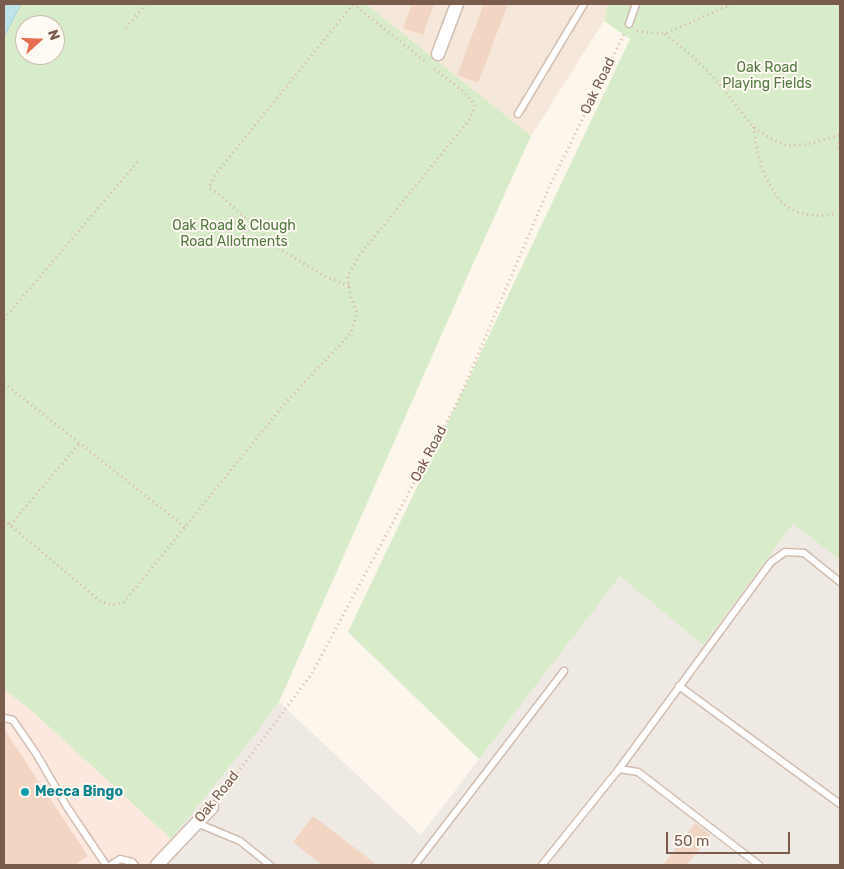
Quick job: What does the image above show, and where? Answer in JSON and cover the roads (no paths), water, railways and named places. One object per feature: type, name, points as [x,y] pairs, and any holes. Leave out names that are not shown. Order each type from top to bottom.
[{"type":"street","points":[[438,54],[457,4]]},
{"type":"street","name":"Oak Road","points":[[157,865],[212,807]]},
{"type":"lane","points":[[518,114],[584,4]]},
{"type":"lane","points":[[627,27],[636,4]]},
{"type":"lane","points":[[542,865],[618,769],[771,562],[786,552],[804,553],[840,582]]},
{"type":"lane","points":[[415,865],[564,671]]},
{"type":"lane","points":[[679,686],[840,804]]},
{"type":"lane","points":[[4,718],[13,720],[37,755],[67,807],[106,865]]},
{"type":"lane","points":[[618,769],[638,772],[758,865]]},
{"type":"lane","points":[[197,823],[240,841],[270,865]]},
{"type":"lane","points":[[111,865],[120,859],[132,862],[135,865]]},
{"type":"water","points":[[6,4],[21,4],[4,37],[4,8]]},
{"type":"place","name":"Mecca Bingo","points":[[25,792]]},
{"type":"park label","name":"Oak Road Playing Fields","points":[[767,76]]},
{"type":"park label","name":"Oak Road & Clough Road Allotments","points":[[234,234]]}]
